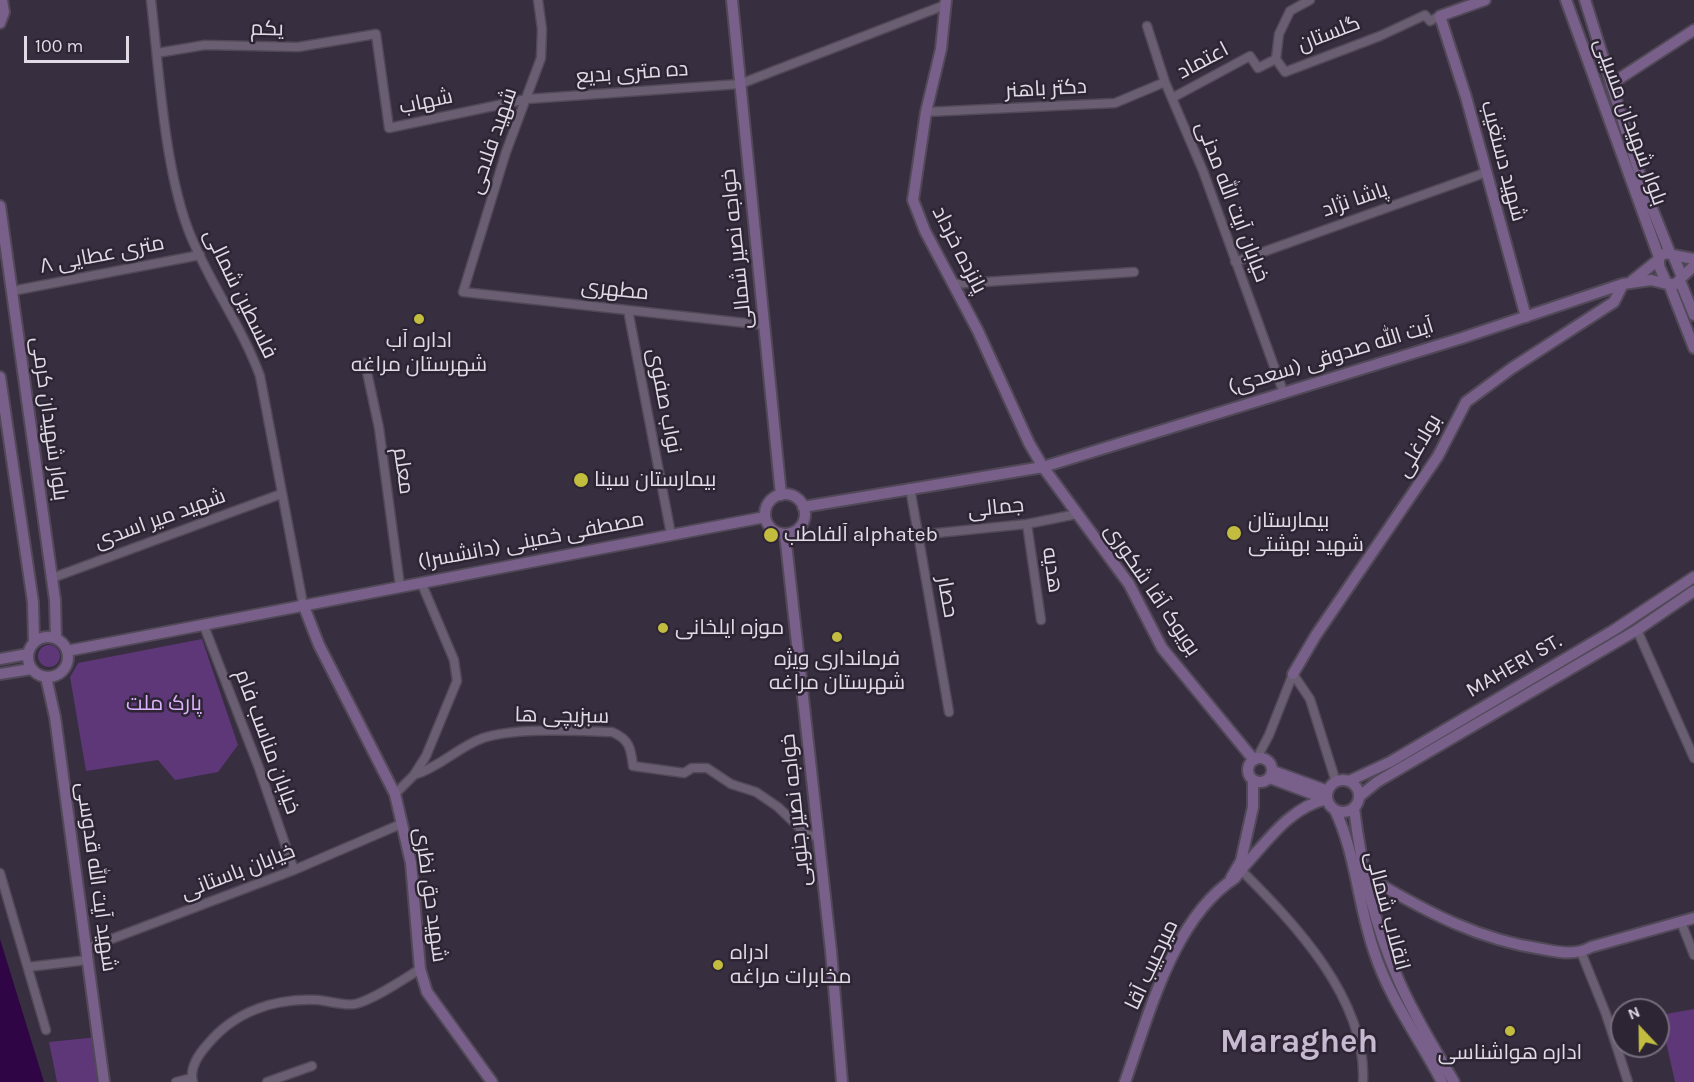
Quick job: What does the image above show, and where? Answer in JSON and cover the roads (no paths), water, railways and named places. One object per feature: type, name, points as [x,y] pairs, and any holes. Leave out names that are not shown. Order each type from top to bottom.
[{"type":"street","name":"فلسطین شمالی","points":[[151,0],[177,192],[188,229],[249,345],[260,376],[303,604]]},
{"type":"street","name":"شهید فلاحی","points":[[463,292],[506,152],[541,58],[542,29],[538,0]]},
{"type":"street","name":"خواجه نصیر شمالی","points":[[732,0],[781,495]]},
{"type":"street","points":[[1276,59],[1279,34],[1290,11],[1310,0]]},
{"type":"street","name":"گلستان","points":[[1276,59],[1285,72],[1380,36],[1425,15],[1430,21],[1485,0]]},
{"type":"street","name":"بلوار شهیدان مسیبی","points":[[1566,0],[1658,259],[1674,282]]},
{"type":"street","name":"بلوار شهیدان مسیبی","points":[[1585,0],[1644,188],[1671,254],[1674,282]]},
{"type":"street","points":[[0,23],[4,1]]},
{"type":"street","name":"ده متری بدیع","points":[[527,99],[740,84],[946,2]]},
{"type":"street","name":"پانزده خرداد","points":[[946,2],[941,49],[926,112],[913,200],[925,231],[954,284],[1043,467]]},
{"type":"street","name":"شهید دستغیب","points":[[1440,16],[1487,172],[1526,317]]},
{"type":"street","name":"خیابان آیت الله مدنی","points":[[1147,26],[1165,82],[1203,171],[1283,391]]},
{"type":"street","points":[[1611,84],[1694,30]]},
{"type":"street","name":"یکم","points":[[157,53],[205,45],[298,47],[376,34]]},
{"type":"street","name":"شهاب","points":[[376,34],[389,128],[527,99]]},
{"type":"street","name":"اعتماد","points":[[1172,98],[1250,56],[1258,68],[1276,59]]},
{"type":"street","name":"دکتر باهنر","points":[[926,112],[1115,103],[1165,82]]},
{"type":"street","name":"پاشا نژاد","points":[[1235,262],[1487,172]]},
{"type":"street","name":"بلوار شهیدان کرمی","points":[[0,206],[55,600],[56,638]]},
{"type":"street","points":[[1626,283],[1658,259],[1671,254],[1694,259]]},
{"type":"street","name":"۸ متری عطایی","points":[[12,291],[200,255]]},
{"type":"street","points":[[1626,283],[1651,280],[1674,282],[1694,266]]},
{"type":"street","points":[[954,284],[1134,272]]},
{"type":"street","points":[[1674,282],[1694,315]]},
{"type":"street","points":[[1674,282],[1693,343]]},
{"type":"street","name":"آیت الله صدوقی (سعدی)","points":[[803,507],[1043,467],[1526,317],[1626,283]]},
{"type":"street","name":"بولاغلی","points":[[1256,759],[1269,735],[1293,674],[1316,635],[1421,483],[1466,402],[1512,368],[1614,302],[1626,283]]},
{"type":"street","name":"مطهری","points":[[463,292],[764,325]]},
{"type":"street","name":"نواب صفوی","points":[[628,310],[671,534]]},
{"type":"street","name":"معلم","points":[[365,363],[379,428],[400,586]]},
{"type":"street","name":"بلوار شهیدان کرمی","points":[[0,377],[33,602],[34,642]]},
{"type":"street","name":"بویوک آقا شکوری","points":[[1043,467],[1129,584],[1162,648],[1256,759]]},
{"type":"street","name":"حصار","points":[[910,488],[949,712]]},
{"type":"street","name":"شهید میر اسدی","points":[[51,578],[281,494]]},
{"type":"street","points":[[781,495],[792,496],[803,507],[805,513],[801,526],[785,534],[770,527],[765,517],[771,500],[781,495]]},
{"type":"street","name":"جمالی","points":[[917,534],[1027,524],[1077,514]]},
{"type":"street","name":"مصطفی خمینی (دانشسرا)","points":[[67,651],[765,517]]},
{"type":"street","name":"هدیه","points":[[1027,524],[1041,620]]},
{"type":"street","name":"خواجه نصیر جنوبی","points":[[785,534],[819,836],[842,1082]]},
{"type":"street","name":"MAHERI ST.","points":[[1349,781],[1372,772],[1604,636],[1694,577]]},
{"type":"street","points":[[395,795],[414,775],[426,756],[457,681],[454,660],[421,582]]},
{"type":"street","name":"MAHERI ST.","points":[[1360,796],[1377,782],[1637,630],[1694,591]]},
{"type":"street","points":[[33,602],[48,603],[55,600]]},
{"type":"street","name":"شهید حق نظری","points":[[303,604],[319,645],[395,795],[411,863],[420,969],[427,992],[492,1082]]},
{"type":"street","name":"خیابان مناسب فام","points":[[204,626],[255,757],[294,870]]},
{"type":"street","points":[[1637,630],[1694,758]]},
{"type":"street","points":[[0,674],[31,669],[46,677],[59,674],[64,669],[67,651],[56,638],[44,637],[34,642],[28,654],[31,669]]},
{"type":"street","points":[[0,659],[28,654]]},
{"type":"street","points":[[1293,674],[1310,699],[1336,782],[1328,795]]},
{"type":"street","name":"شهید آیت الله قدوسی","points":[[46,677],[55,717],[104,1082]]},
{"type":"street","name":"سبزیچی ها","points":[[414,775],[430,770],[483,738],[527,732],[612,732],[624,736],[629,743],[633,766],[684,772],[692,768],[707,768],[731,784],[756,792],[778,807],[807,835],[819,836]]},
{"type":"street","points":[[1272,774],[1268,760],[1256,759],[1248,770],[1253,780],[1254,807],[1239,870],[1288,918],[1314,951],[1339,991],[1352,1020],[1360,1047],[1363,1082]]},
{"type":"street","points":[[1272,774],[1328,795],[1335,810],[1344,812],[1354,808],[1360,796],[1357,787],[1349,781],[1336,782]]},
{"type":"street","points":[[1253,780],[1260,783],[1272,774]]},
{"type":"street","name":"میرحبیب آقا","points":[[1125,1082],[1176,949],[1202,909],[1298,810],[1328,795]]},
{"type":"street","name":"انقلاب شمالی","points":[[1354,808],[1381,934],[1399,981],[1454,1082]]},
{"type":"street","name":"انقلاب شمالی","points":[[1335,810],[1346,833],[1363,915],[1387,986],[1442,1082]]},
{"type":"street","name":"خیابان باستانی","points":[[28,968],[86,954],[402,824]]},
{"type":"street","points":[[0,873],[46,1030]]},
{"type":"street","points":[[1369,884],[1376,882],[1468,931],[1496,941],[1565,953],[1581,952],[1694,918]]},
{"type":"street","points":[[1681,922],[1694,955]]},
{"type":"street","points":[[1581,952],[1606,1014],[1628,1082]]},
{"type":"street","points":[[176,1082],[193,1080],[199,1054],[215,1035],[236,1017],[253,1009],[284,1002],[316,1000],[354,1004],[420,969]]},
{"type":"street","points":[[267,1082],[312,1066]]},
{"type":"place","name":"اداره آب شهرستان مراغه","points":[[419,319]]},
{"type":"place","name":"بیمارستان سینا","points":[[581,480]]},
{"type":"place","name":"بیمارستان شهید بهشتی","points":[[1234,533]]},
{"type":"place","name":"آلفاطب alphateb","points":[[771,535]]},
{"type":"place","name":"موزه ایلخانی","points":[[663,628]]},
{"type":"place","name":"فرمانداری ویژه شهرستان مراغه","points":[[837,637]]},
{"type":"place","name":"ادراه مخابرات مراغه","points":[[718,965]]},
{"type":"place","name":"اداره هواشناسی","points":[[1510,1031]]},
{"type":"district","name":"Maragheh","points":[[1299,1043]]},
{"type":"park label","name":"پارک ملت","points":[[164,704]]}]
